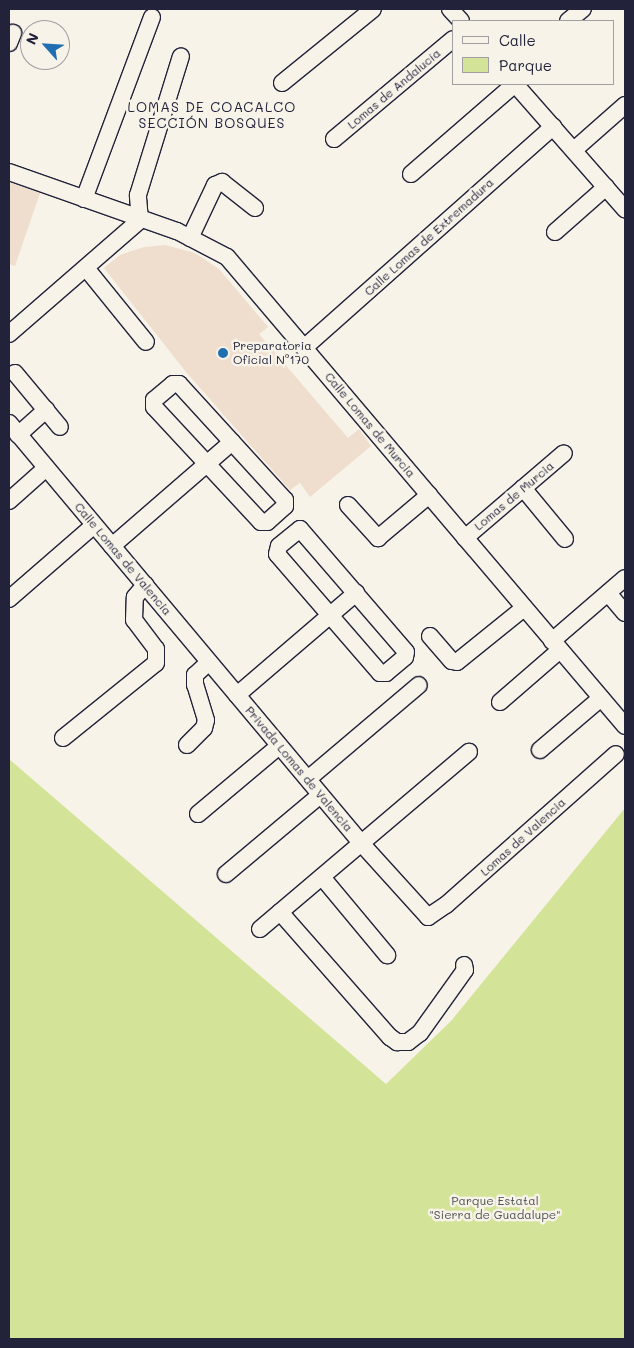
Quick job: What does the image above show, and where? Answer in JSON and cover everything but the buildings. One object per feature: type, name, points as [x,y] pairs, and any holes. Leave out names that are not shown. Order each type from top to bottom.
[{"type":"street","points":[[282,83],[373,9]]},
{"type":"street","points":[[450,9],[460,20]]},
{"type":"street","points":[[569,20],[582,9]]},
{"type":"street","points":[[84,199],[152,17]]},
{"type":"street","name":"Lomas de Andalucía","points":[[334,139],[452,40]]},
{"type":"street","points":[[9,334],[140,220],[138,195],[181,56]]},
{"type":"street","points":[[410,174],[514,85]]},
{"type":"street","points":[[516,85],[625,209]]},
{"type":"street","points":[[574,150],[625,105]]},
{"type":"street","name":"Calle Lomas de Extremadura","points":[[305,348],[553,127]]},
{"type":"street","name":"Calle Lomas de Murcia","points":[[9,172],[190,238],[227,257],[625,726]]},
{"type":"street","points":[[190,238],[215,185],[222,182],[255,208]]},
{"type":"street","points":[[555,232],[606,187]]},
{"type":"street","points":[[86,268],[146,342]]},
{"type":"street","points":[[15,373],[60,427]]},
{"type":"street","points":[[173,384],[179,384],[285,500],[285,506],[267,522],[261,522],[207,464],[154,407],[154,400],[173,384]]},
{"type":"street","points":[[14,429],[46,410]]},
{"type":"street","name":"Calle Lomas de Valencia","points":[[14,429],[93,526],[146,585],[237,695]]},
{"type":"street","points":[[112,546],[232,442]]},
{"type":"street","name":"Lomas de Murcia","points":[[465,538],[564,454]]},
{"type":"street","points":[[9,500],[46,468]]},
{"type":"street","points":[[524,488],[565,539]]},
{"type":"street","points":[[348,505],[378,538],[429,495]]},
{"type":"street","points":[[9,599],[93,526]]},
{"type":"street","points":[[296,530],[303,531],[407,654],[386,673],[380,673],[331,615],[277,554],[278,546],[296,530]]},
{"type":"street","points":[[500,702],[625,578]]},
{"type":"street","points":[[63,738],[156,663],[156,649],[134,620],[136,597],[146,585]]},
{"type":"street","points":[[237,695],[356,593]]},
{"type":"street","points":[[608,593],[625,613]]},
{"type":"street","points":[[430,636],[452,661],[464,660],[524,608]]},
{"type":"street","points":[[187,746],[204,728],[206,720],[195,685],[195,675],[209,662]]},
{"type":"street","points":[[308,779],[419,686]]},
{"type":"street","name":"Privada Lomas de Valencia","points":[[237,695],[361,843],[428,917]]},
{"type":"street","points":[[540,750],[601,698]]},
{"type":"street","points":[[198,814],[279,746]]},
{"type":"street","points":[[361,843],[469,752]]},
{"type":"street","name":"Lomas de Valencia","points":[[428,917],[446,905],[616,754]]},
{"type":"street","points":[[226,874],[320,794]]},
{"type":"street","name":"Privada Lomas de Valencia","points":[[260,929],[361,843]]},
{"type":"street","points":[[322,877],[387,954]]},
{"type":"street","points":[[280,912],[390,1037],[397,1042],[408,1042],[420,1033],[465,970],[464,965]]},
{"type":"shaded area","points":[[9,182],[40,193],[15,266],[9,264]]},
{"type":"shaded area","name":"Preparatoria Oficial N°170","points":[[165,245],[195,253],[219,269],[268,327],[259,334],[348,438],[359,429],[371,446],[310,497],[300,483],[290,490],[186,372],[104,268],[120,255],[144,247]]},
{"type":"green space","name":"Parque Estatal \"Sierra de Guadalupe\"","points":[[9,759],[386,1084],[451,1021],[625,808],[625,1339],[9,1339]]},
{"type":"place","name":"Preparatoria Oficial N°170","points":[[223,353]]},
{"type":"district","name":"LOMAS DE COACALCO SECCIÓN BOSQUES","points":[[212,116]]}]
